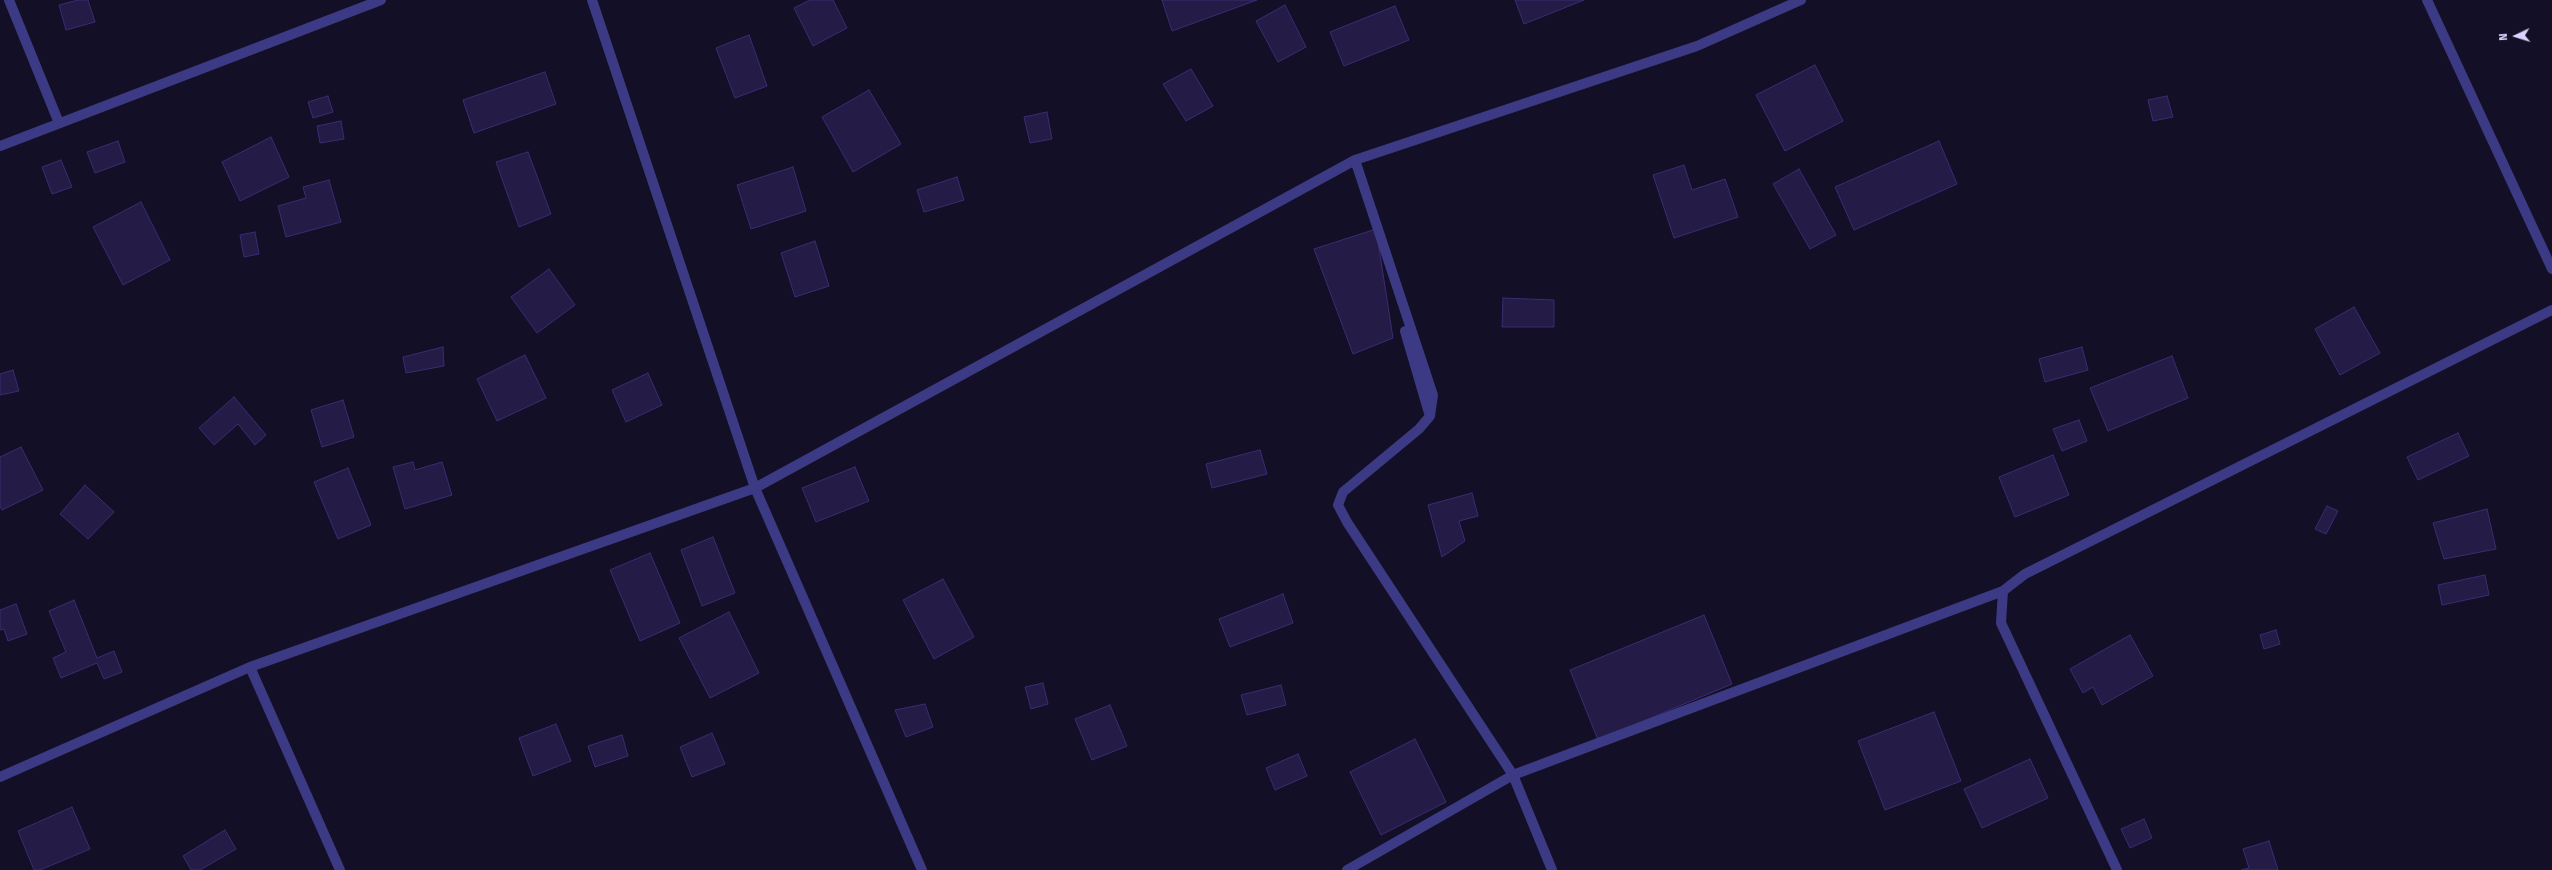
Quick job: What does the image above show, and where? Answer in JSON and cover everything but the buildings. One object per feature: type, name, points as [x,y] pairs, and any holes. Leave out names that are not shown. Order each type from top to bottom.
[{"type":"street","points":[[9,0],[59,123]]},
{"type":"street","points":[[0,146],[381,0]]},
{"type":"street","points":[[592,0],[755,488],[922,870]]},
{"type":"street","points":[[0,777],[250,667],[755,488],[1355,160],[1697,46],[1801,0]]},
{"type":"street","points":[[2427,0],[2552,269]]},
{"type":"street","points":[[1355,160],[1433,395],[1430,416],[1419,429],[1343,492],[1338,505],[1347,522],[1513,775],[1552,870]]},
{"type":"street","points":[[1347,870],[1513,775],[2003,591],[2025,574],[2552,310]]},
{"type":"street","points":[[2003,591],[2001,623],[2117,870]]},
{"type":"street","points":[[250,667],[340,870]]}]
